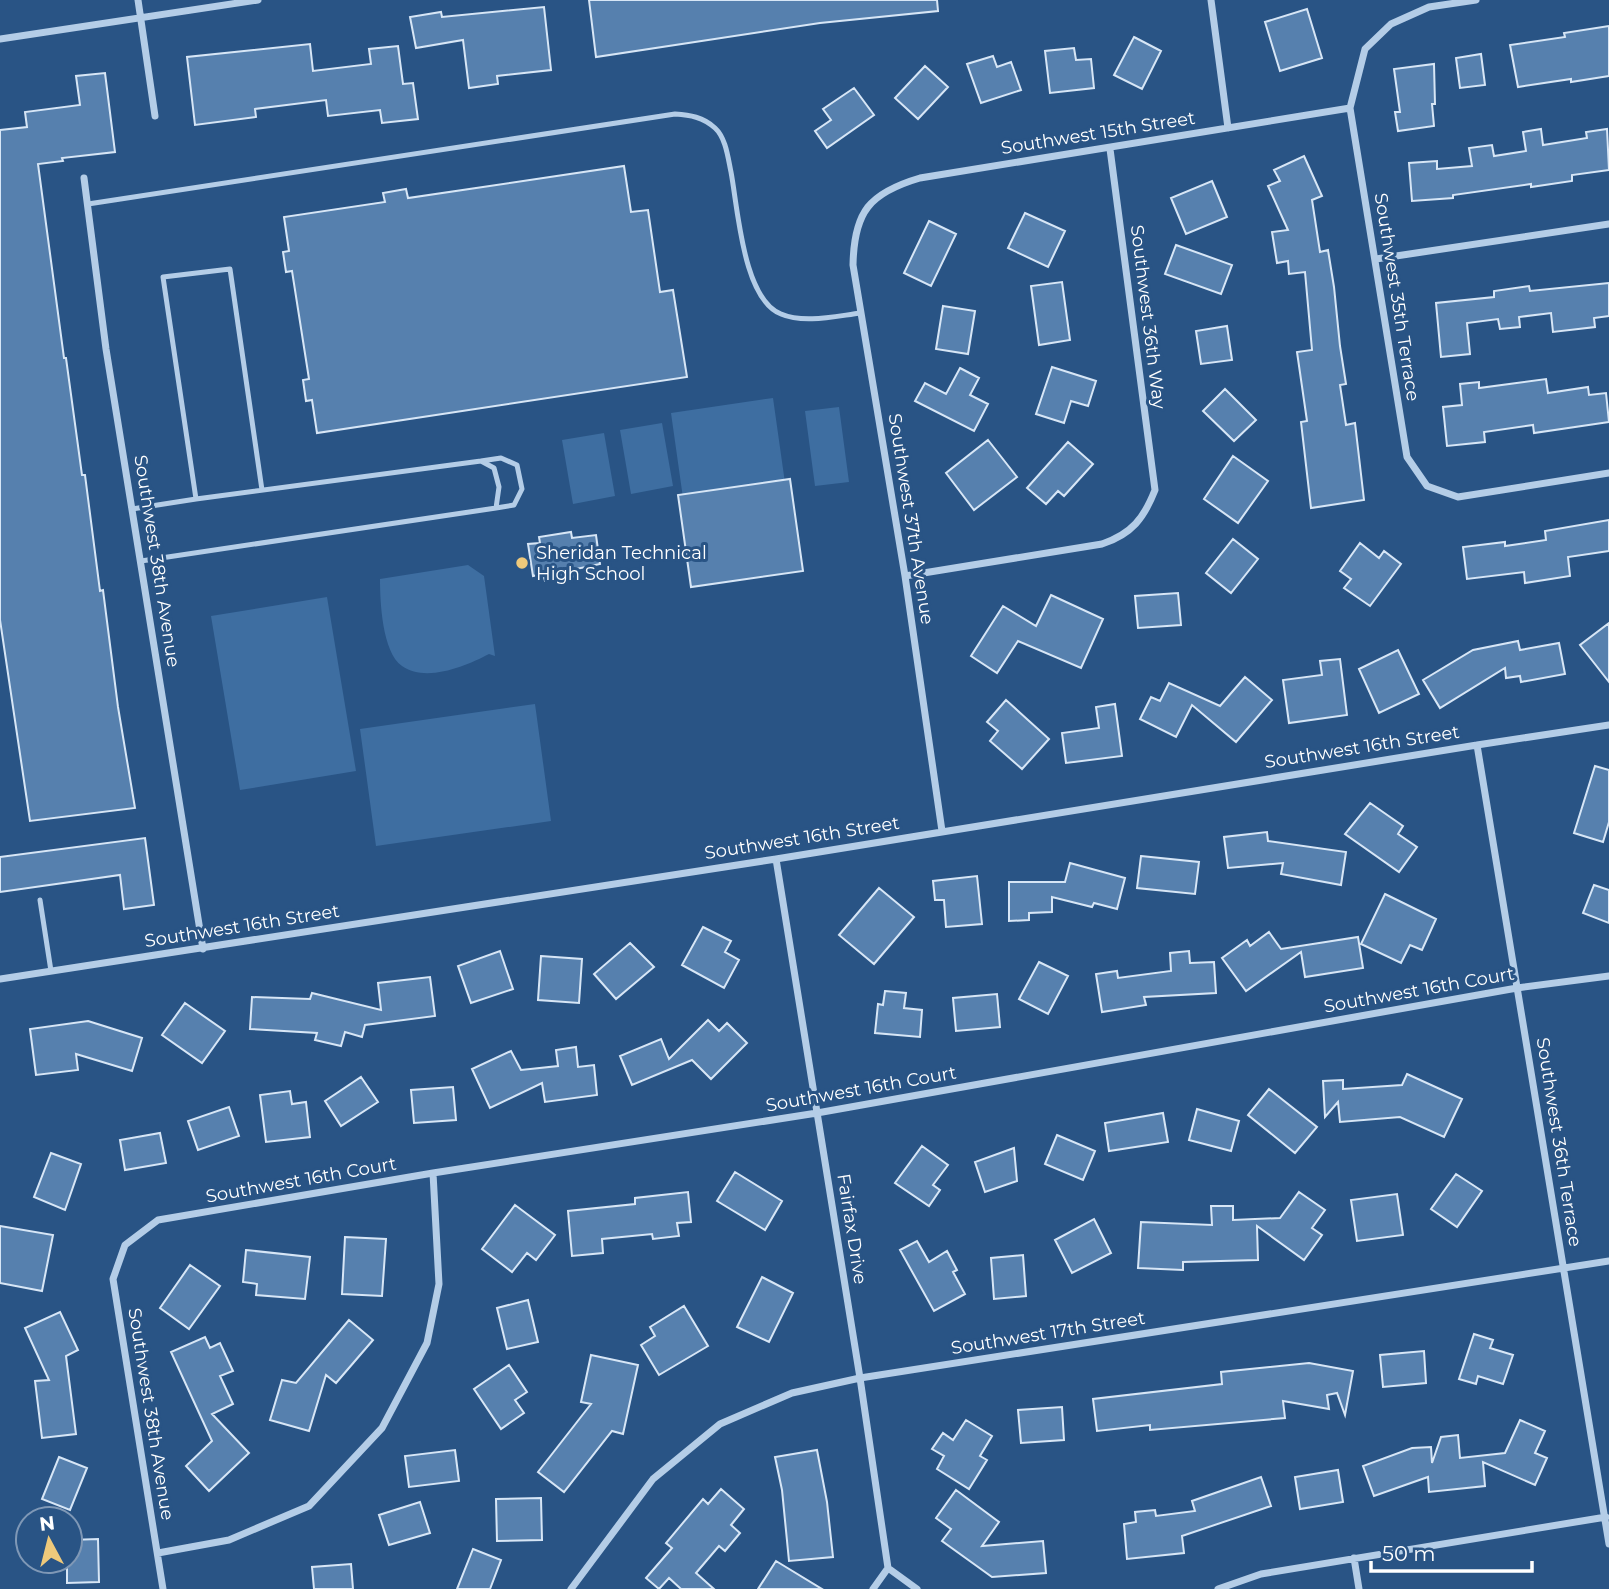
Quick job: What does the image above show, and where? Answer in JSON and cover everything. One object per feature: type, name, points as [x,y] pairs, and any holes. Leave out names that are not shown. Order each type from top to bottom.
[{"type":"street","points":[[138,0],[155,116]]},
{"type":"street","points":[[0,39],[258,0]]},
{"type":"street","points":[[1211,0],[1227,128]]},
{"type":"street","points":[[1350,108],[1365,49],[1391,23],[1429,7],[1476,0]]},
{"type":"street","name":"Southwest 15th Street","points":[[863,214],[874,200],[894,186],[919,178],[1350,108]]},
{"type":"street","name":"Southwest 35th Terrace","points":[[1350,108],[1407,457],[1427,485],[1458,497],[1609,473]]},
{"type":"street","name":"Southwest 36th Way","points":[[905,576],[1102,544],[1130,530],[1146,512],[1155,490],[1110,149]]},
{"type":"street","name":"Southwest 38th Avenue","points":[[84,177],[106,349],[203,949]]},
{"type":"street","name":"Southwest 37th Avenue","points":[[863,214],[856,229],[853,253],[860,313],[905,576],[942,831]]},
{"type":"street","points":[[1376,259],[1609,224]]},
{"type":"street","name":"Southwest 16th Street","points":[[0,979],[776,859],[1609,725]]},
{"type":"street","name":"Southwest 36th Terrace","points":[[1478,745],[1609,1544]]},
{"type":"street","name":"Fairfax Drive","points":[[776,859],[888,1568]]},
{"type":"street","name":"Southwest 16th Court","points":[[125,1245],[158,1220],[433,1173],[817,1113],[1517,988],[1609,976]]},
{"type":"street","points":[[158,1553],[229,1540],[309,1506],[382,1428],[426,1343],[439,1284],[433,1173]]},
{"type":"street","name":"Southwest 38th Avenue","points":[[125,1245],[113,1279],[163,1589]]},
{"type":"street","name":"Southwest 17th Street","points":[[571,1589],[653,1479],[720,1424],[792,1393],[860,1378],[1609,1261]]},
{"type":"street","points":[[1218,1589],[1261,1574],[1606,1517]]},
{"type":"street","points":[[1354,1558],[1359,1589]]},
{"type":"street","points":[[873,1589],[888,1568],[917,1589]]},
{"type":"lane","points":[[88,204],[675,114],[696,116],[716,129],[727,150],[749,273],[761,299],[780,314],[807,319],[860,313]]},
{"type":"lane","points":[[196,499],[163,277],[177,275],[230,269],[262,490]]},
{"type":"lane","points":[[132,509],[501,458],[517,466],[522,489],[514,505],[141,561]]},
{"type":"lane","points":[[481,461],[494,468],[499,487],[496,508]]},
{"type":"lane","points":[[40,900],[51,971]]},
{"type":"shaded area","points":[[773,398],[785,483],[683,498],[671,413]]},
{"type":"shaded area","points":[[839,407],[849,482],[815,486],[805,411]]},
{"type":"shaded area","points":[[662,423],[673,486],[631,494],[620,430]]},
{"type":"shaded area","points":[[604,433],[615,496],[573,504],[562,440]]},
{"type":"shaded area","points":[[468,565],[484,576],[495,656],[489,654],[458,668],[434,673],[412,671],[402,666],[395,659],[386,638],[380,579]]},
{"type":"shaded area","points":[[327,597],[356,771],[240,790],[211,616]]},
{"type":"shaded area","points":[[535,704],[551,821],[376,846],[360,729]]},
{"type":"building","points":[[589,0],[937,0],[938,11],[820,23],[596,57]]},
{"type":"building","points":[[544,7],[551,70],[497,76],[498,84],[469,88],[463,40],[416,48],[410,17],[441,12],[442,17]]},
{"type":"building","points":[[1307,9],[1322,58],[1280,71],[1265,22]]},
{"type":"building","points":[[1609,26],[1609,76],[1518,87],[1510,45],[1565,37],[1564,33]]},
{"type":"building","points":[[1134,37],[1161,51],[1142,89],[1114,75]]},
{"type":"building","points":[[310,44],[313,71],[371,64],[369,49],[398,46],[403,84],[413,83],[418,119],[382,123],[380,110],[328,116],[326,100],[255,109],[256,117],[195,125],[187,57]]},
{"type":"building","points":[[1074,48],[1076,60],[1091,59],[1094,88],[1050,93],[1045,51]]},
{"type":"building","points":[[1481,54],[1485,85],[1460,88],[1456,58]]},
{"type":"building","points":[[993,56],[997,67],[1011,62],[1021,90],[981,103],[967,64]]},
{"type":"building","points":[[1434,64],[1434,126],[1398,131],[1395,112],[1400,112],[1394,69]]},
{"type":"building","points":[[925,66],[948,87],[918,119],[895,98]]},
{"type":"building","points":[[105,73],[115,152],[62,158],[63,161],[38,164],[64,358],[82,475],[85,475],[100,591],[103,590],[118,707],[135,808],[30,821],[0,620],[0,130],[27,127],[25,112],[80,105],[76,76]]},
{"type":"building","points":[[854,88],[874,115],[827,148],[815,131],[831,120],[823,109]]},
{"type":"building","points":[[1541,129],[1543,145],[1587,138],[1586,132],[1607,129],[1609,170],[1572,175],[1572,181],[1453,195],[1453,198],[1412,201],[1409,163],[1437,161],[1437,169],[1472,166],[1469,148],[1492,145],[1494,156],[1526,151],[1523,132]]},
{"type":"building","points":[[1304,156],[1322,196],[1312,200],[1320,252],[1328,250],[1346,384],[1340,385],[1346,425],[1355,423],[1364,500],[1311,508],[1301,422],[1307,421],[1297,352],[1312,350],[1305,272],[1289,274],[1288,261],[1277,263],[1272,232],[1288,230],[1268,186],[1280,181],[1274,170]]},
{"type":"building","points":[[624,166],[631,212],[648,210],[660,292],[673,290],[687,377],[317,433],[312,400],[306,401],[303,380],[309,379],[292,271],[286,272],[283,252],[289,251],[284,217],[385,202],[383,193],[406,189],[408,198]]},
{"type":"building","points":[[1212,181],[1227,217],[1186,234],[1171,198]]},
{"type":"building","points":[[1025,213],[1065,231],[1048,267],[1008,248]]},
{"type":"building","points":[[929,221],[956,234],[931,286],[904,273]]},
{"type":"building","points":[[1176,245],[1232,265],[1221,294],[1165,274]]},
{"type":"building","points":[[1062,282],[1070,340],[1039,345],[1031,286]]},
{"type":"building","points":[[1609,283],[1609,316],[1594,318],[1595,327],[1553,332],[1551,313],[1519,317],[1520,327],[1500,329],[1498,319],[1467,323],[1470,354],[1441,357],[1436,303],[1494,297],[1494,291],[1529,286],[1530,291]]},
{"type":"building","points":[[943,306],[975,311],[968,354],[936,349]]},
{"type":"building","points":[[1227,326],[1232,360],[1201,364],[1196,331]]},
{"type":"building","points":[[1052,367],[1096,381],[1088,406],[1071,401],[1064,423],[1036,414]]},
{"type":"building","points":[[960,368],[979,378],[970,395],[988,404],[974,431],[915,401],[925,383],[946,394]]},
{"type":"building","points":[[1546,379],[1548,393],[1588,387],[1589,395],[1606,393],[1609,422],[1534,433],[1533,425],[1484,432],[1485,442],[1447,446],[1443,407],[1462,405],[1460,384],[1479,382],[1479,388]]},
{"type":"building","points":[[1225,389],[1256,420],[1234,441],[1203,411]]},
{"type":"building","points":[[988,440],[1017,477],[974,510],[946,473]]},
{"type":"building","points":[[1068,442],[1093,464],[1064,496],[1058,491],[1046,504],[1027,488]]},
{"type":"building","points":[[1233,456],[1268,481],[1238,523],[1204,499]]},
{"type":"building","points":[[790,479],[803,571],[691,587],[678,495]]},
{"type":"building","points":[[1609,520],[1609,551],[1568,557],[1570,576],[1525,583],[1524,572],[1467,579],[1463,547],[1505,542],[1505,546],[1546,540],[1545,531]]},
{"type":"building","points":[[571,532],[572,538],[596,535],[600,564],[576,569],[577,576],[545,581],[543,574],[533,576],[528,544],[540,543],[539,537]]},
{"type":"building","points":[[1233,539],[1258,559],[1231,593],[1206,573]]},
{"type":"building","points":[[1360,543],[1379,558],[1384,551],[1401,564],[1370,606],[1344,588],[1351,579],[1340,571]]},
{"type":"building","points":[[1178,593],[1181,625],[1138,628],[1135,596]]},
{"type":"building","points":[[1051,595],[1103,619],[1081,668],[1018,641],[997,673],[971,656],[1003,606],[1036,626]]},
{"type":"building","points":[[1609,623],[1609,682],[1580,645]]},
{"type":"building","points":[[1518,641],[1520,650],[1559,643],[1565,674],[1521,682],[1520,676],[1506,678],[1505,668],[1440,708],[1423,680],[1473,650]]},
{"type":"building","points":[[1398,650],[1419,694],[1379,713],[1359,669]]},
{"type":"building","points":[[1340,659],[1347,715],[1289,723],[1283,680],[1322,675],[1320,661]]},
{"type":"building","points":[[1245,677],[1272,700],[1236,742],[1192,705],[1176,737],[1140,719],[1151,697],[1160,701],[1169,683],[1220,706]]},
{"type":"building","points":[[1006,700],[1049,739],[1022,769],[990,741],[998,731],[987,722]]},
{"type":"building","points":[[1115,704],[1122,756],[1066,763],[1062,733],[1099,728],[1096,707]]},
{"type":"building","points":[[1595,766],[1609,770],[1609,822],[1603,842],[1574,833]]},
{"type":"building","points":[[1370,803],[1403,826],[1398,834],[1417,847],[1399,872],[1345,834]]},
{"type":"building","points":[[1267,832],[1268,841],[1346,852],[1341,885],[1281,874],[1283,863],[1228,868],[1224,837]]},
{"type":"building","points":[[145,838],[154,905],[124,909],[120,875],[0,892],[0,857]]},
{"type":"building","points":[[1141,856],[1199,862],[1195,894],[1137,888]]},
{"type":"building","points":[[1070,863],[1125,878],[1117,909],[1094,903],[1092,907],[1052,897],[1052,912],[1029,913],[1029,920],[1009,921],[1009,882],[1065,882]]},
{"type":"building","points":[[977,876],[982,924],[946,927],[944,900],[935,900],[933,881]]},
{"type":"building","points":[[1594,885],[1609,890],[1609,923],[1583,913]]},
{"type":"building","points":[[879,888],[914,917],[874,964],[839,935]]},
{"type":"building","points":[[1385,894],[1436,919],[1422,950],[1410,945],[1401,963],[1361,944]]},
{"type":"building","points":[[703,927],[731,941],[725,952],[739,960],[724,988],[682,965]]},
{"type":"building","points":[[1269,932],[1281,949],[1358,937],[1363,968],[1305,977],[1301,952],[1246,991],[1222,958],[1247,940],[1250,946]]},
{"type":"building","points":[[630,943],[654,967],[616,999],[594,974]]},
{"type":"building","points":[[500,951],[513,989],[471,1003],[458,966]]},
{"type":"building","points":[[1189,951],[1190,963],[1214,962],[1216,993],[1144,997],[1146,1005],[1102,1012],[1096,974],[1117,971],[1118,978],[1171,971],[1170,953]]},
{"type":"building","points":[[541,956],[582,959],[579,1003],[538,1000]]},
{"type":"building","points":[[1039,962],[1068,976],[1048,1014],[1019,999]]},
{"type":"building","points":[[430,977],[435,1016],[365,1025],[362,1037],[345,1032],[341,1046],[315,1040],[317,1033],[250,1029],[252,997],[310,999],[312,993],[381,1010],[378,983]]},
{"type":"building","points":[[885,991],[906,993],[904,1008],[922,1010],[920,1037],[875,1033],[878,1004],[883,1005]]},
{"type":"building","points":[[997,994],[1000,1027],[956,1031],[953,998]]},
{"type":"building","points":[[185,1003],[225,1031],[202,1063],[162,1035]]},
{"type":"building","points":[[708,1020],[719,1031],[727,1023],[747,1043],[711,1079],[692,1060],[632,1085],[620,1056],[661,1039],[669,1059]]},
{"type":"building","points":[[88,1021],[142,1038],[132,1071],[76,1054],[78,1070],[36,1075],[30,1029]]},
{"type":"building","points":[[576,1047],[578,1067],[594,1065],[597,1095],[545,1102],[542,1083],[490,1108],[472,1069],[511,1051],[521,1070],[558,1066],[556,1050]]},
{"type":"building","points":[[1407,1074],[1462,1099],[1444,1137],[1400,1117],[1340,1122],[1338,1102],[1325,1117],[1323,1081],[1343,1080],[1343,1089],[1402,1085]]},
{"type":"building","points":[[361,1077],[378,1102],[341,1126],[325,1101]]},
{"type":"building","points":[[453,1087],[456,1120],[414,1123],[411,1090]]},
{"type":"building","points":[[1269,1089],[1317,1127],[1295,1153],[1248,1115]]},
{"type":"building","points":[[290,1091],[292,1104],[306,1102],[310,1137],[266,1142],[260,1095]]},
{"type":"building","points":[[229,1107],[239,1136],[198,1150],[188,1121]]},
{"type":"building","points":[[1197,1109],[1239,1121],[1231,1151],[1189,1140]]},
{"type":"building","points":[[1163,1113],[1168,1142],[1109,1151],[1105,1123]]},
{"type":"building","points":[[160,1133],[166,1163],[125,1170],[120,1140]]},
{"type":"building","points":[[1057,1135],[1095,1151],[1083,1180],[1045,1164]]},
{"type":"building","points":[[922,1146],[948,1165],[933,1185],[940,1190],[929,1206],[895,1183]]},
{"type":"building","points":[[1014,1148],[1017,1181],[985,1192],[975,1162]]},
{"type":"building","points":[[51,1153],[81,1164],[65,1210],[34,1197]]},
{"type":"building","points":[[735,1172],[782,1201],[765,1230],[717,1201]]},
{"type":"building","points":[[1456,1174],[1482,1191],[1457,1227],[1431,1209]]},
{"type":"building","points":[[688,1192],[691,1222],[677,1223],[679,1236],[653,1239],[652,1234],[602,1239],[603,1253],[572,1256],[568,1211],[635,1204],[635,1198]]},
{"type":"building","points":[[1299,1192],[1325,1210],[1312,1228],[1322,1235],[1304,1260],[1257,1226],[1258,1260],[1183,1262],[1183,1270],[1138,1268],[1141,1222],[1212,1225],[1211,1206],[1233,1206],[1233,1220],[1280,1218]]},
{"type":"building","points":[[1397,1194],[1403,1235],[1357,1241],[1351,1200]]},
{"type":"building","points":[[515,1205],[555,1235],[536,1260],[527,1253],[512,1272],[482,1249]]},
{"type":"building","points":[[1094,1219],[1111,1253],[1072,1273],[1055,1240]]},
{"type":"building","points":[[0,1226],[53,1235],[42,1291],[0,1283]]},
{"type":"building","points":[[345,1237],[386,1239],[382,1296],[342,1294]]},
{"type":"building","points":[[917,1241],[929,1262],[947,1251],[957,1270],[953,1272],[965,1294],[934,1311],[900,1250]]},
{"type":"building","points":[[246,1250],[310,1257],[305,1299],[256,1295],[257,1284],[243,1282]]},
{"type":"building","points":[[1023,1255],[1026,1296],[994,1299],[991,1258]]},
{"type":"building","points":[[190,1265],[220,1286],[189,1329],[160,1308]]},
{"type":"building","points":[[762,1277],[793,1293],[769,1342],[737,1327]]},
{"type":"building","points":[[528,1300],[538,1342],[507,1349],[497,1308]]},
{"type":"building","points":[[684,1306],[708,1346],[659,1375],[641,1345],[655,1336],[650,1327]]},
{"type":"building","points":[[60,1312],[78,1350],[66,1356],[76,1434],[42,1438],[35,1381],[49,1380],[25,1328]]},
{"type":"building","points":[[349,1320],[373,1340],[336,1383],[326,1375],[309,1431],[270,1420],[282,1380],[296,1383]]},
{"type":"building","points":[[1474,1334],[1493,1340],[1490,1348],[1513,1355],[1503,1384],[1478,1376],[1476,1384],[1459,1379]]},
{"type":"building","points":[[205,1337],[210,1348],[220,1343],[233,1371],[220,1376],[233,1404],[212,1414],[249,1453],[209,1491],[186,1466],[212,1441],[171,1352]]},
{"type":"building","points":[[1424,1351],[1426,1383],[1383,1387],[1380,1355]]},
{"type":"building","points":[[591,1355],[638,1365],[623,1434],[612,1431],[564,1492],[538,1472],[591,1404],[581,1402]]},
{"type":"building","points":[[1309,1363],[1353,1371],[1345,1415],[1337,1393],[1327,1395],[1329,1409],[1283,1401],[1285,1418],[1150,1430],[1150,1425],[1097,1431],[1093,1399],[1222,1384],[1221,1372]]},
{"type":"building","points":[[509,1365],[527,1392],[515,1400],[524,1413],[501,1429],[474,1389]]},
{"type":"building","points":[[1062,1407],[1064,1440],[1021,1443],[1018,1410]]},
{"type":"building","points":[[966,1420],[992,1436],[980,1456],[987,1460],[969,1489],[937,1469],[944,1456],[932,1449],[943,1433],[953,1440]]},
{"type":"building","points":[[1520,1420],[1545,1431],[1535,1453],[1547,1458],[1535,1485],[1483,1462],[1485,1486],[1429,1492],[1428,1477],[1374,1496],[1363,1466],[1412,1448],[1431,1447],[1432,1463],[1441,1437],[1458,1435],[1460,1458],[1505,1453]]},
{"type":"building","points":[[455,1450],[459,1481],[409,1487],[405,1456]]},
{"type":"building","points":[[817,1450],[827,1502],[833,1557],[789,1561],[782,1490],[775,1457]]},
{"type":"building","points":[[59,1457],[87,1468],[72,1505],[57,1505],[42,1499]]},
{"type":"building","points":[[1338,1470],[1343,1502],[1300,1509],[1295,1477]]},
{"type":"building","points":[[1261,1477],[1271,1506],[1182,1536],[1184,1553],[1127,1559],[1124,1524],[1136,1522],[1135,1512],[1155,1510],[1156,1516],[1195,1511],[1192,1501]]},
{"type":"building","points":[[721,1489],[744,1509],[731,1525],[740,1533],[725,1551],[719,1546],[696,1573],[714,1589],[681,1589],[669,1578],[659,1589],[646,1578],[672,1548],[666,1543],[703,1499],[708,1504]]},
{"type":"building","points":[[956,1490],[999,1522],[982,1546],[1043,1541],[1046,1573],[992,1577],[942,1541],[951,1529],[936,1518]]},
{"type":"building","points":[[541,1498],[542,1540],[497,1541],[496,1499]]},
{"type":"building","points":[[420,1502],[430,1533],[389,1545],[379,1515]]},
{"type":"building","points":[[98,1539],[99,1582],[67,1583],[67,1575],[84,1575],[84,1540]]},
{"type":"building","points":[[473,1549],[501,1560],[490,1589],[457,1589]]},
{"type":"building","points":[[776,1561],[822,1589],[758,1589]]},
{"type":"building","points":[[351,1564],[353,1589],[314,1589],[312,1567]]},
{"type":"place","name":"Sheridan Technical High School","points":[[522,563]]}]
